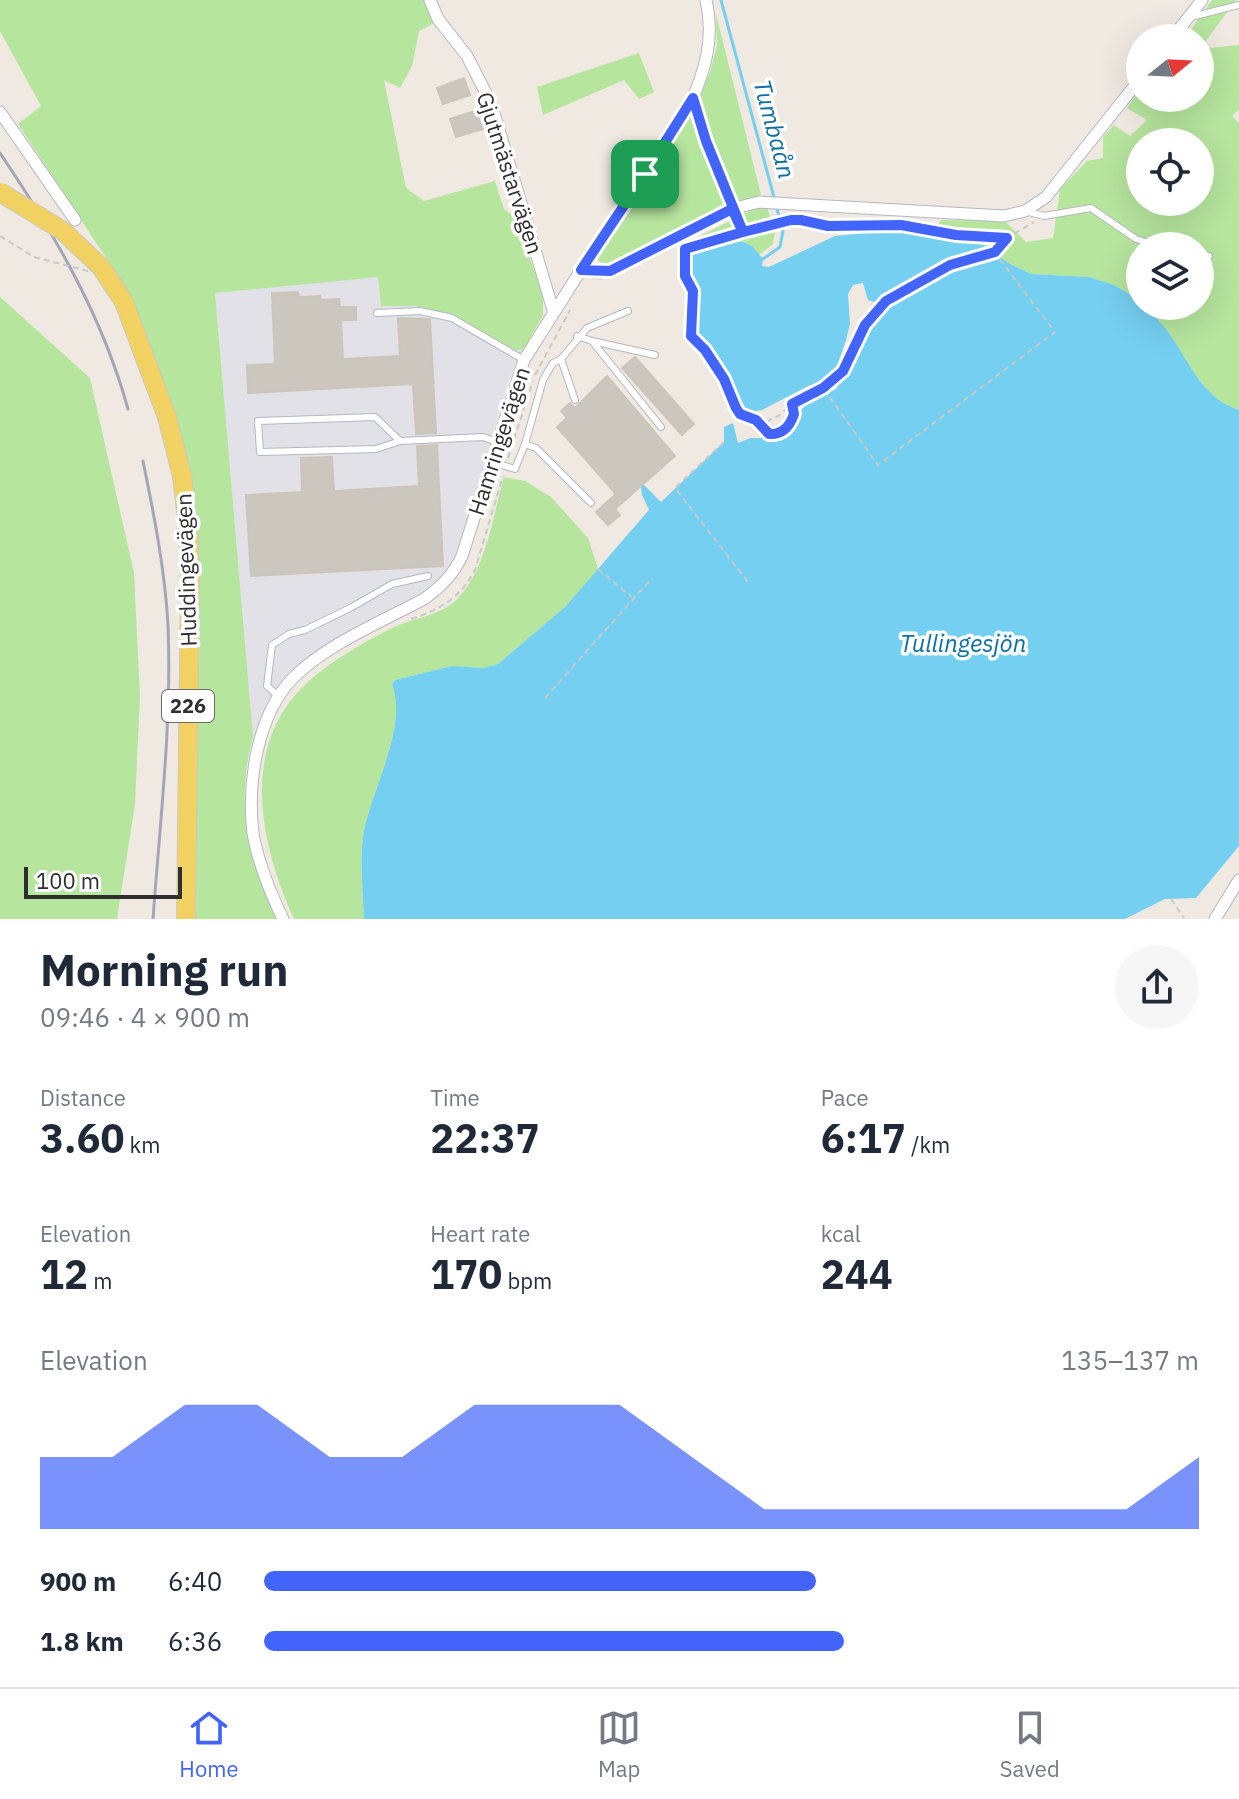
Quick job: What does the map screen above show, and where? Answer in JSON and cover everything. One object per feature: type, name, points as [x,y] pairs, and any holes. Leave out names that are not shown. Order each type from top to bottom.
[{"type":"main road","name":"Huddingevägen","points":[[0,192],[69,226],[101,267],[124,302],[167,417],[182,476],[188,527],[186,919]]},
{"type":"street","name":"Gjutmästarvägen","points":[[430,0],[438,19],[467,56],[491,103],[553,310]]},
{"type":"street","name":"Hamringevägen","points":[[283,919],[262,869],[253,833],[258,752],[278,697],[293,678],[319,658],[424,599],[440,588],[456,570],[524,360],[553,310],[693,98],[705,71],[711,42],[706,0]]},
{"type":"street","points":[[1183,24],[1202,0]]},
{"type":"street","points":[[581,270],[610,271],[732,209],[759,202],[1004,216],[1025,211],[1046,197],[1126,97]]},
{"type":"street","points":[[0,112],[69,226]]},
{"type":"street","points":[[1215,919],[1239,880]]},
{"type":"lane","points":[[1188,18],[1239,5]]},
{"type":"lane","points":[[1025,211],[1044,216],[1091,208],[1126,232]]},
{"type":"lane","points":[[377,313],[420,311],[452,318],[524,360]]},
{"type":"lane","points":[[492,462],[515,469],[543,380],[553,363],[561,359],[577,336],[587,328],[628,311]]},
{"type":"lane","points":[[577,336],[655,355]]},
{"type":"lane","points":[[592,341],[661,427]]},
{"type":"lane","points":[[561,359],[575,400]]},
{"type":"lane","points":[[400,441],[375,417],[258,421],[260,452],[376,449],[400,441],[483,437],[498,442]]},
{"type":"lane","points":[[525,444],[536,448],[591,503]]},
{"type":"lane","points":[[278,697],[267,686],[272,645],[392,584],[428,576]]},
{"type":"path","points":[[693,98],[743,232]]},
{"type":"path","points":[[1007,238],[956,235],[901,225],[828,226],[812,220],[791,220],[685,249],[685,276],[693,291],[691,336],[705,350],[724,379],[740,414],[766,422],[823,388],[843,371],[865,325],[886,301],[950,265],[995,252],[1007,238],[1044,216]]},
{"type":"path","points":[[0,236],[34,257],[88,271],[96,276]]},
{"type":"path","points":[[823,388],[878,465],[1055,332],[995,252]]},
{"type":"path","points":[[967,399],[972,404]]},
{"type":"path","points":[[756,420],[766,433],[777,434],[793,419],[792,404]]},
{"type":"path","points":[[724,442],[675,488],[748,582]]},
{"type":"path","points":[[598,569],[633,598]]},
{"type":"path","points":[[545,698],[652,578]]},
{"type":"path","points":[[1171,899],[1184,918]]},
{"type":"shaded area","points":[[379,276],[381,306],[414,306],[452,314],[514,351],[524,349],[508,382],[451,568],[422,593],[314,653],[284,680],[253,737],[215,293]]},
{"type":"green space","points":[[0,0],[425,0],[434,23],[419,31],[412,66],[400,88],[384,80],[406,188],[424,201],[495,181],[504,209],[516,218],[543,296],[543,315],[524,349],[514,351],[451,314],[414,306],[381,306],[378,277],[215,293],[253,737],[247,762],[245,808],[253,852],[278,919],[192,919],[195,523],[118,276],[18,124],[41,106],[0,31]]},
{"type":"green space","points":[[1212,0],[1236,0],[1214,30],[1214,24],[1195,24]]},
{"type":"green space","points":[[716,14],[761,195],[727,205],[606,269],[597,259],[695,108],[717,46]]},
{"type":"green space","points":[[1239,45],[1239,110],[1232,116],[1239,123],[1239,410],[1227,405],[1207,389],[1157,320],[1214,320],[1214,232],[1126,232],[1126,292],[1089,277],[1031,274],[1010,264],[979,242],[934,233],[941,220],[1005,221],[1026,242],[1053,238],[1060,189],[1087,161],[1103,158],[1103,137],[1114,125],[1126,133],[1126,216],[1214,216],[1214,128],[1138,128],[1147,120],[1134,112],[1214,112],[1214,48]]},
{"type":"green space","points":[[639,53],[654,92],[639,99],[624,80],[543,115],[537,87]]},
{"type":"green space","points":[[767,207],[775,232],[773,244],[759,255],[752,246],[741,241],[694,252],[682,245],[756,208]]},
{"type":"green space","points":[[0,297],[90,378],[134,573],[140,696],[135,804],[117,919],[0,919]]},
{"type":"green space","points":[[504,477],[525,481],[551,497],[588,538],[598,569],[565,607],[498,664],[484,668],[452,666],[395,680],[392,685],[396,719],[364,831],[364,919],[294,919],[272,859],[265,828],[262,796],[264,765],[272,735],[286,707],[308,682],[327,667],[379,634],[436,613],[460,596],[483,555]]},
{"type":"water","name":"Tullingesjön","points":[[901,230],[979,242],[1010,264],[1031,274],[1089,277],[1114,285],[1126,292],[1126,320],[1158,320],[1207,389],[1227,405],[1239,410],[1239,846],[1196,898],[1165,899],[1125,919],[364,919],[364,831],[396,719],[392,685],[395,680],[452,666],[484,668],[498,664],[565,607],[649,510],[640,481],[661,502],[724,442],[724,427],[733,423],[738,443],[750,438],[773,438],[789,429],[795,415],[809,403],[836,389],[869,329],[890,305],[908,292],[954,269],[985,258],[981,253],[960,254],[874,302],[868,300],[863,283],[853,285],[848,294],[850,324],[846,340],[837,366],[825,381],[808,386],[762,410],[749,412],[739,403],[711,351],[694,331],[697,304],[689,267],[694,252],[741,241],[752,246],[763,259],[762,266],[769,267],[835,236]]},
{"type":"building","points":[[464,78],[470,95],[443,104],[437,88]]},
{"type":"building","points":[[478,110],[483,129],[456,137],[450,119]]},
{"type":"building","points":[[298,292],[299,297],[339,299],[340,307],[356,307],[356,320],[341,320],[343,359],[400,356],[398,318],[430,319],[436,433],[416,434],[413,384],[248,393],[247,365],[275,364],[272,293]]},
{"type":"building","points":[[635,357],[694,424],[682,435],[622,368]]},
{"type":"building","points":[[607,376],[675,456],[615,509],[620,515],[608,525],[596,512],[616,494],[557,427],[567,418],[561,411],[570,403],[575,408]]},
{"type":"building","points":[[437,445],[443,566],[251,576],[246,495],[302,492],[301,458],[332,457],[334,491],[419,486],[417,446]]},
{"type":"waterway","name":"Tumbaån","points":[[721,0],[783,231],[780,247],[763,259]]},
{"type":"railway","points":[[0,153],[74,276],[105,341],[128,409]]},
{"type":"railway","points":[[143,461],[162,563],[169,662],[167,735],[153,919]]},
{"type":"route","points":[[645,174],[581,270],[610,271],[732,209],[743,232],[685,249],[685,276],[693,291],[691,336],[705,350],[724,379],[740,414],[756,420],[761,429],[773,435],[783,431],[793,419],[792,404],[823,388],[843,371],[865,325],[886,301],[950,265],[995,252],[1007,238],[956,235],[901,225],[828,226],[812,220],[791,220],[743,232],[706,141],[693,98],[645,174]]}]
